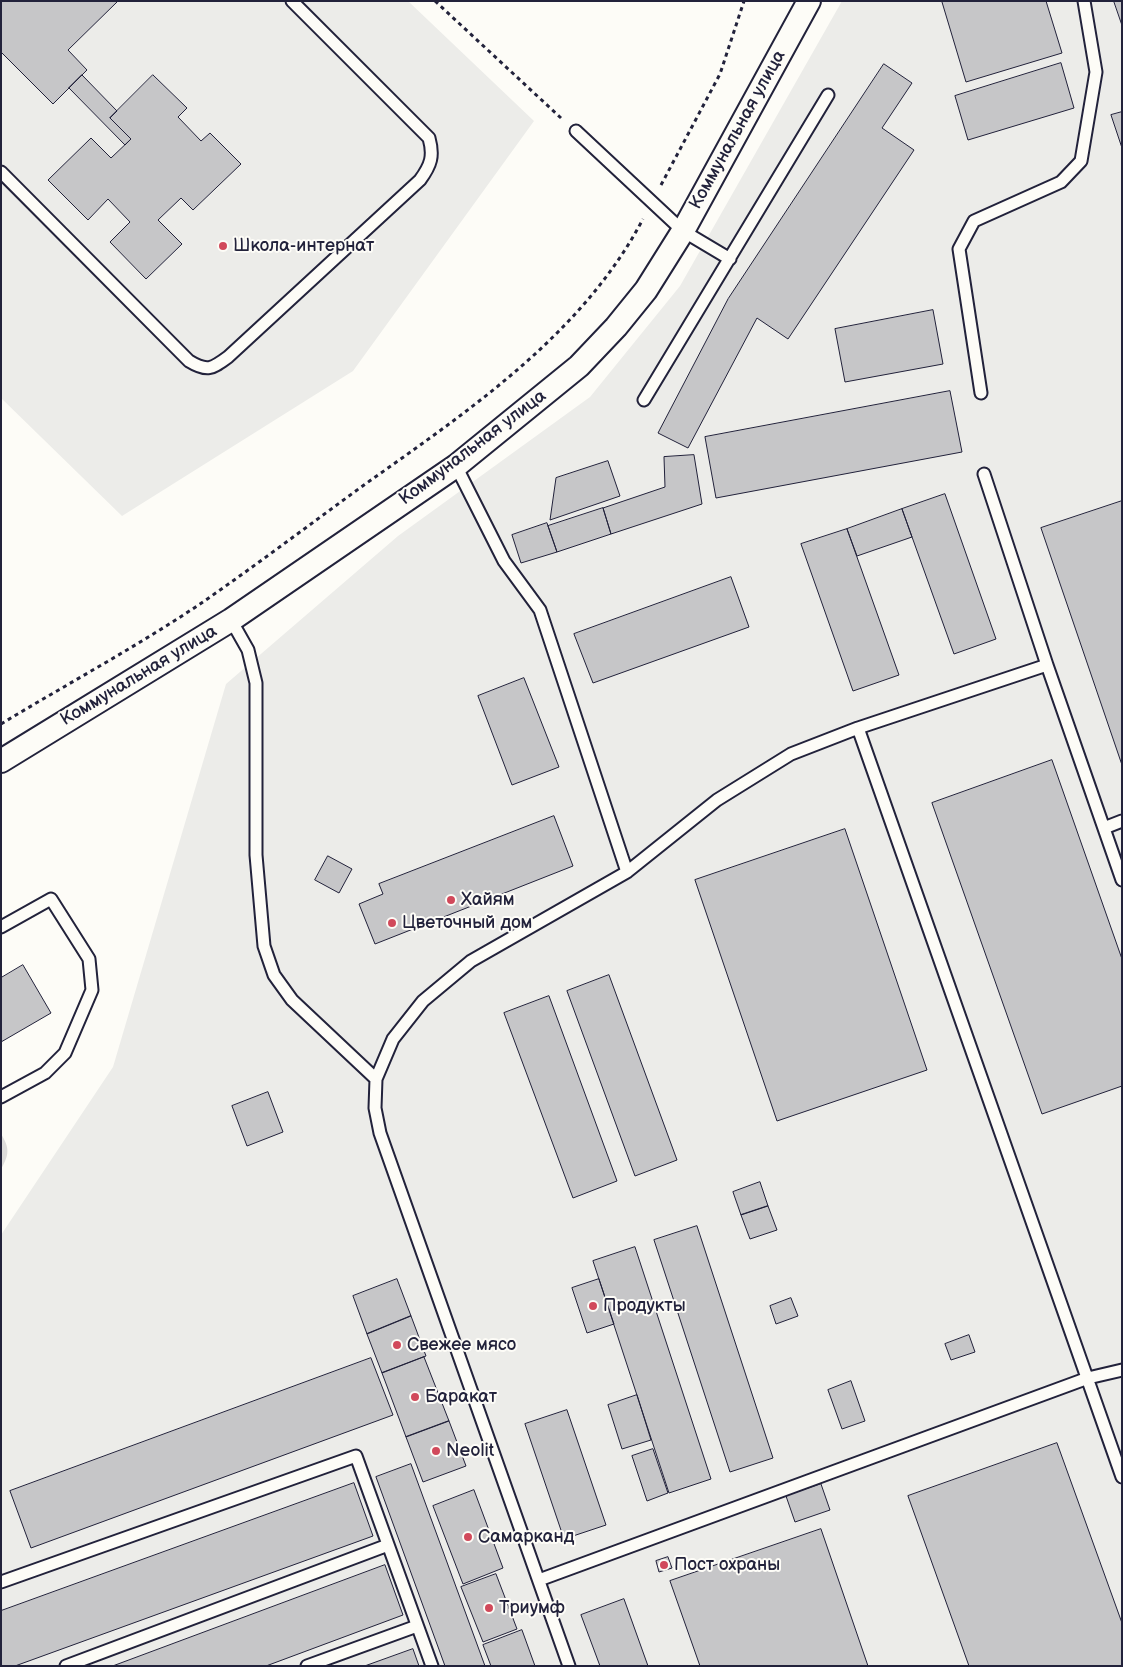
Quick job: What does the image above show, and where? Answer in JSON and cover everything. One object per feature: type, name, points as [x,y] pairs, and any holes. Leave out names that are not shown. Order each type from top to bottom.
[{"type":"street","name":"Коммунальная улица","points":[[1,761],[231,620],[456,466],[579,366],[616,327],[646,290],[684,231],[809,1]]},
{"type":"lane","points":[[1,172],[189,361],[202,369],[215,367],[228,358],[420,180],[430,166],[433,152],[429,138],[292,1]]},
{"type":"lane","points":[[981,393],[959,249],[974,221],[1061,182],[1081,161],[1096,72],[1084,1]]},
{"type":"lane","points":[[644,400],[828,96]]},
{"type":"lane","points":[[576,131],[684,231],[730,259]]},
{"type":"lane","points":[[456,466],[504,562],[540,610],[627,872]]},
{"type":"lane","points":[[984,474],[1047,665],[1122,880]]},
{"type":"lane","points":[[231,620],[248,650],[256,682],[256,856],[264,946],[274,975],[292,1000],[376,1078]]},
{"type":"lane","points":[[570,1666],[380,1133],[375,1108],[376,1078],[393,1039],[423,1001],[471,961],[627,872],[717,800],[791,754],[858,728],[1047,665]]},
{"type":"lane","points":[[858,728],[1122,1477]]},
{"type":"lane","points":[[1104,828],[1122,822]]},
{"type":"lane","points":[[1,927],[51,899],[89,959],[92,990],[65,1053],[45,1073],[1,1097]]},
{"type":"lane","points":[[539,1580],[1088,1378],[1122,1370]]},
{"type":"lane","points":[[1,1582],[356,1456],[432,1666]]},
{"type":"lane","points":[[66,1666],[388,1545]]},
{"type":"lane","points":[[307,1666],[418,1626]]},
{"type":"path","points":[[435,1],[576,131]]},
{"type":"path","points":[[1,724],[198,605],[414,449],[521,367],[564,328],[599,288],[634,237],[720,74],[744,1]]},
{"type":"shaded area","name":"Школа-интернат","points":[[1,1],[408,1],[534,121],[353,371],[122,516],[1,398]]},
{"type":"shaded area","points":[[842,1],[1122,1],[1122,1666],[1,1666],[1,1235],[113,1067],[226,684],[398,536],[590,397],[680,286]]},
{"type":"shaded area","points":[[1,1134],[6,1143],[7,1152],[6,1160],[1,1169]]},
{"type":"building","points":[[1,1],[118,1],[68,50],[87,70],[53,104],[1,52]]},
{"type":"building","points":[[1046,1],[1062,53],[966,82],[942,2]]},
{"type":"building","points":[[1114,1],[1122,1],[1122,25]]},
{"type":"building","points":[[1061,63],[1074,108],[968,140],[955,96]]},
{"type":"building","points":[[884,64],[912,83],[882,128],[914,150],[788,339],[757,318],[688,448],[658,433],[728,299]]},
{"type":"building","points":[[82,75],[117,111],[110,118],[131,139],[125,145],[69,88]]},
{"type":"building","points":[[153,75],[187,108],[178,117],[201,141],[210,133],[241,164],[193,210],[181,198],[158,220],[182,244],[146,279],[110,242],[130,222],[108,199],[88,220],[48,180],[91,138],[111,158],[131,139],[110,118]]},
{"type":"building","points":[[1122,112],[1122,148],[1111,115]]},
{"type":"building","points":[[933,310],[943,364],[845,382],[835,329]]},
{"type":"building","points":[[950,391],[962,452],[716,498],[705,437]]},
{"type":"building","points":[[694,455],[702,504],[611,534],[603,508],[665,487],[664,457]]},
{"type":"building","points":[[608,461],[620,496],[550,520],[556,478]]},
{"type":"building","points":[[945,494],[996,639],[954,654],[902,509]]},
{"type":"building","points":[[1122,501],[1122,765],[1041,528]]},
{"type":"building","points":[[603,508],[611,534],[557,552],[548,526]]},
{"type":"building","points":[[902,509],[912,537],[857,556],[847,529]]},
{"type":"building","points":[[547,523],[557,552],[521,563],[512,535]]},
{"type":"building","points":[[847,529],[899,675],[853,691],[801,544]]},
{"type":"building","points":[[731,577],[749,627],[593,683],[574,634]]},
{"type":"building","points":[[524,678],[559,767],[512,785],[478,696]]},
{"type":"building","points":[[1052,760],[1122,959],[1122,1086],[1042,1114],[932,803]]},
{"type":"building","points":[[554,816],[573,866],[375,944],[359,904],[383,894],[379,884]]},
{"type":"building","points":[[845,829],[927,1070],[777,1121],[695,880]]},
{"type":"building","points":[[328,856],[352,869],[339,893],[315,880]]},
{"type":"building","points":[[23,965],[51,1013],[1,1042],[1,978]]},
{"type":"building","points":[[609,975],[677,1160],[635,1176],[567,991]]},
{"type":"building","points":[[549,996],[617,1181],[573,1198],[504,1013]]},
{"type":"building","points":[[268,1092],[283,1132],[247,1146],[232,1106]]},
{"type":"building","points":[[760,1182],[768,1206],[741,1215],[733,1192]]},
{"type":"building","points":[[768,1206],[777,1230],[750,1239],[741,1215]]},
{"type":"building","points":[[697,1226],[773,1458],[730,1472],[654,1240]]},
{"type":"building","points":[[635,1247],[711,1479],[669,1493],[593,1261]]},
{"type":"building","points":[[397,1279],[411,1316],[367,1334],[353,1296]]},
{"type":"building","name":"Продукты","points":[[599,1279],[614,1324],[587,1333],[572,1288]]},
{"type":"building","points":[[791,1298],[798,1316],[776,1324],[770,1306]]},
{"type":"building","name":"Свежее мясо","points":[[411,1316],[426,1356],[382,1373],[367,1334]]},
{"type":"building","points":[[969,1335],[975,1352],[951,1360],[945,1344]]},
{"type":"building","name":"Баракат","points":[[424,1357],[449,1421],[406,1437],[382,1373]]},
{"type":"building","points":[[371,1358],[393,1415],[31,1548],[10,1491]]},
{"type":"building","points":[[851,1381],[865,1421],[842,1429],[828,1390]]},
{"type":"building","points":[[637,1395],[651,1440],[622,1449],[608,1405]]},
{"type":"building","points":[[567,1410],[606,1525],[564,1539],[525,1424]]},
{"type":"building","name":"Neolit","points":[[449,1421],[466,1466],[423,1482],[406,1437]]},
{"type":"building","points":[[1057,1443],[1122,1623],[1122,1666],[969,1666],[908,1496]]},
{"type":"building","points":[[653,1449],[668,1493],[647,1501],[632,1456]]},
{"type":"building","points":[[411,1464],[485,1666],[445,1666],[376,1477]]},
{"type":"building","points":[[354,1483],[373,1536],[15,1666],[1,1666],[1,1611]]},
{"type":"building","points":[[821,1484],[830,1510],[795,1522],[786,1496]]},
{"type":"building","name":"Самарканд","points":[[474,1490],[503,1568],[463,1584],[433,1506]]},
{"type":"building","points":[[821,1529],[868,1666],[700,1666],[670,1581]]},
{"type":"building","name":"Пост охраны","points":[[668,1557],[672,1568],[659,1572],[656,1561]]},
{"type":"building","points":[[385,1565],[403,1615],[266,1666],[113,1666]]},
{"type":"building","name":"Триумф","points":[[496,1574],[517,1629],[483,1642],[461,1587]]},
{"type":"building","points":[[624,1599],[648,1666],[600,1666],[581,1615]]},
{"type":"building","points":[[522,1630],[535,1666],[491,1666],[483,1645]]},
{"type":"building","points":[[413,1649],[419,1666],[365,1666]]},
{"type":"place","name":"Школа-интернат","points":[[223,246]]},
{"type":"place","name":"Хайям","points":[[451,900]]},
{"type":"place","name":"Цветочный дом","points":[[392,923]]},
{"type":"place","name":"Продукты","points":[[593,1306]]},
{"type":"place","name":"Свежее мясо","points":[[397,1345]]},
{"type":"place","name":"Баракат","points":[[415,1397]]},
{"type":"place","name":"Neolit","points":[[436,1451]]},
{"type":"place","name":"Самарканд","points":[[468,1537]]},
{"type":"place","name":"Пост охраны","points":[[664,1565]]},
{"type":"place","name":"Триумф","points":[[489,1608]]}]
